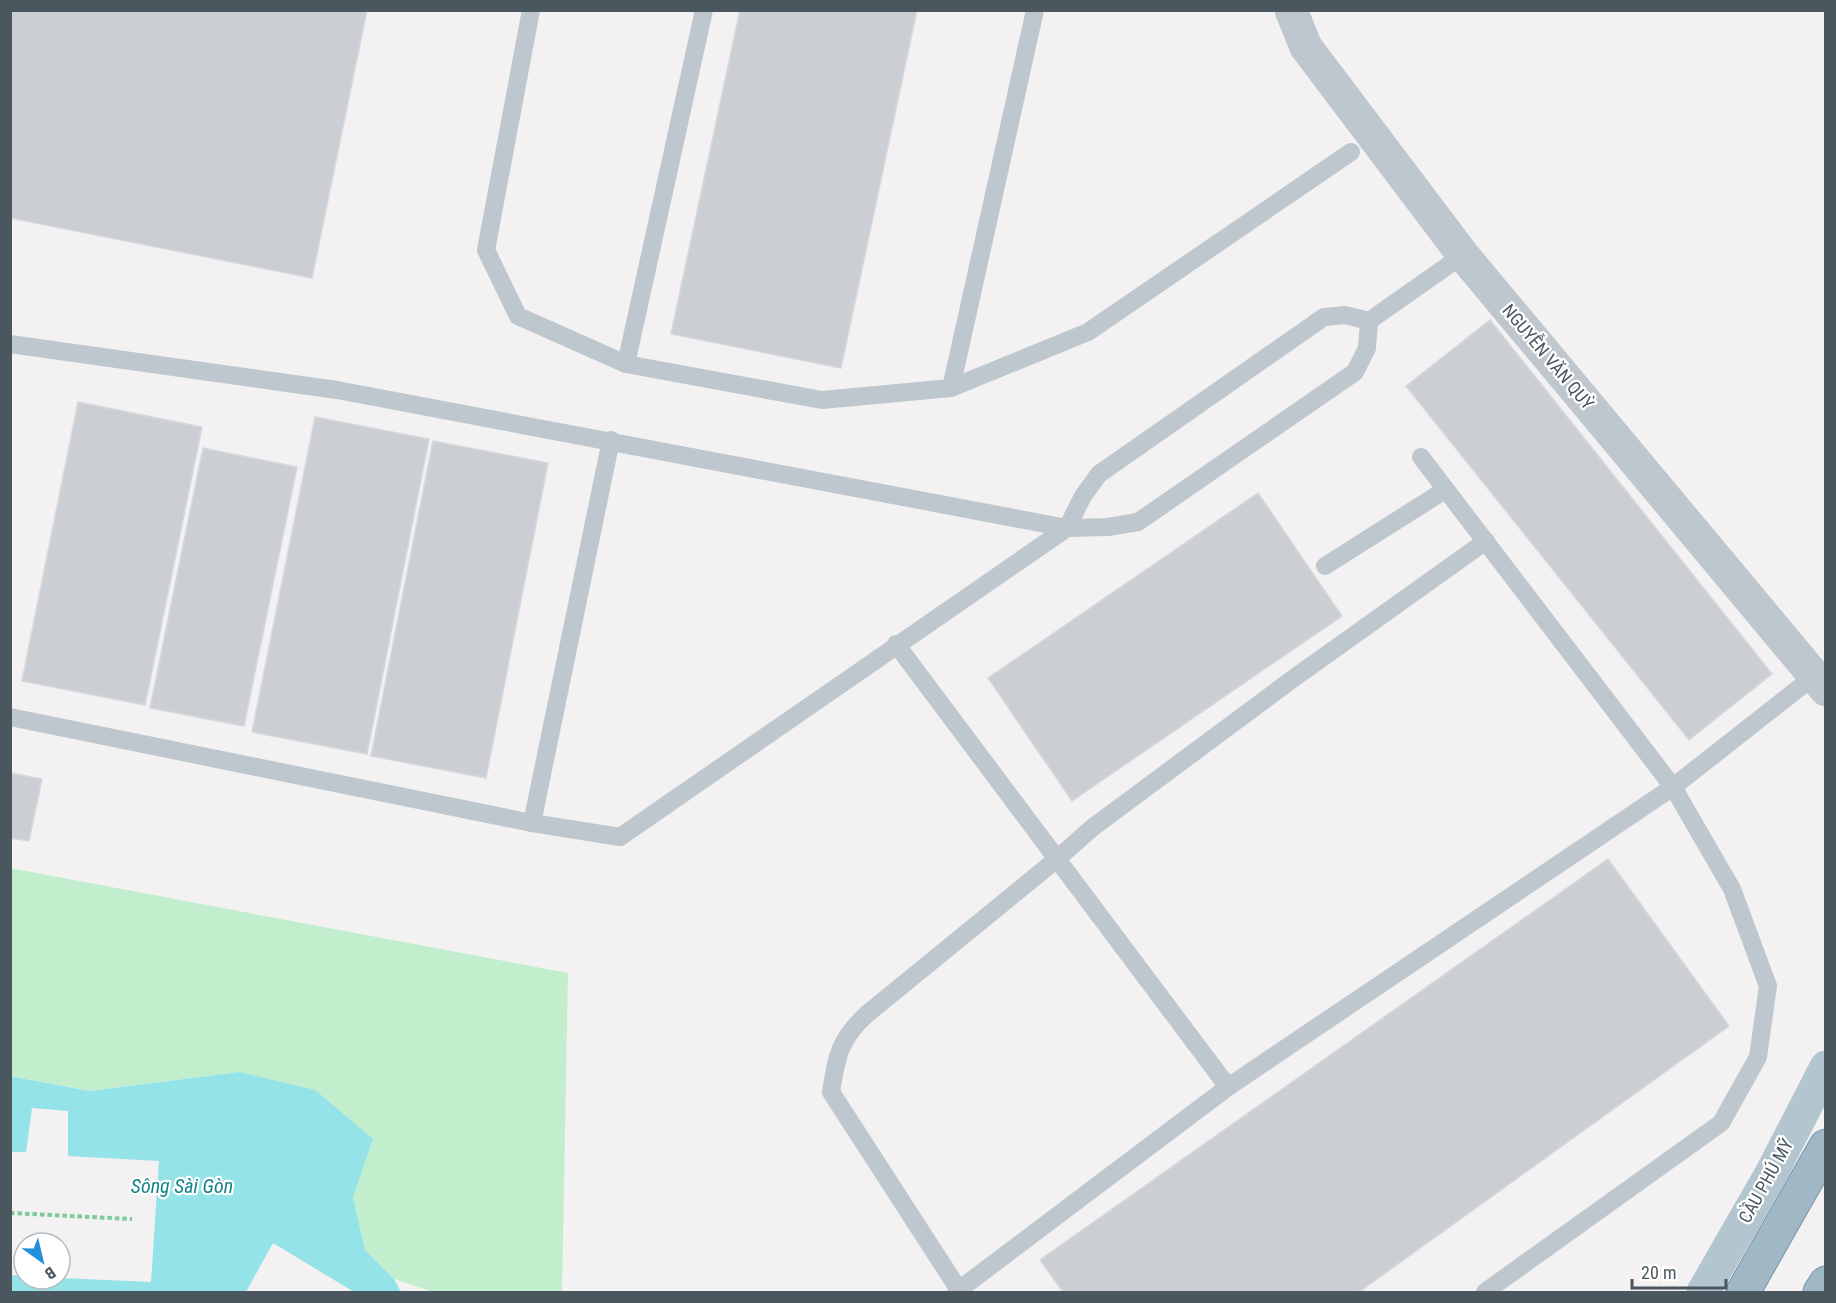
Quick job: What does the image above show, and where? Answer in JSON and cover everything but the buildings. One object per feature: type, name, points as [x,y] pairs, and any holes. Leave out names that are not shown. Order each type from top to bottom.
[{"type":"highway","name":"CẦU PHÚ MỸ","points":[[1743,1293],[1826,1146]]},
{"type":"highway","points":[[1820,1293],[1826,1283]]},
{"type":"main road","name":"CẦU PHÚ MỸ","points":[[1703,1293],[1772,1172],[1826,1067]]},
{"type":"street","name":"NGUYỄN VĂN QUỲ","points":[[1291,10],[1306,47],[1463,255],[1819,683]]},
{"type":"lane","points":[[531,10],[486,250],[518,316],[626,364],[822,400],[951,388],[1088,332],[1352,152]]},
{"type":"lane","points":[[626,364],[704,10]]},
{"type":"lane","points":[[951,388],[1035,10]]},
{"type":"lane","points":[[10,717],[532,823],[620,837],[896,644],[1067,528],[1083,496],[1099,474],[1324,317],[1344,315],[1369,321],[1463,255]]},
{"type":"lane","points":[[10,344],[337,390],[1067,528],[1108,527],[1138,522],[1354,372],[1367,348],[1369,321]]},
{"type":"lane","points":[[532,823],[611,440]]},
{"type":"lane","points":[[1421,457],[1673,787],[1732,889],[1768,986],[1758,1058],[1721,1123],[1485,1293]]},
{"type":"lane","points":[[1325,566],[1445,490]]},
{"type":"lane","points":[[1486,541],[1285,685],[1092,828],[849,1031],[837,1051],[831,1092],[958,1291],[1228,1087],[1673,787],[1819,683]]},
{"type":"lane","points":[[896,644],[1228,1087]]},
{"type":"path","points":[[10,1213],[132,1219]]},
{"type":"green space","points":[[10,868],[568,973],[562,1292],[434,1292],[394,1279],[365,1250],[353,1196],[373,1139],[239,1072],[89,1091],[11,1076]]},
{"type":"water","name":"Sông Sài Gòn","points":[[239,1072],[315,1090],[373,1139],[353,1197],[365,1250],[394,1279],[401,1292],[354,1292],[273,1243],[246,1292],[11,1292],[10,1076],[89,1091]]},
{"type":"pier","points":[[32,1108],[68,1111],[68,1156],[159,1161],[151,1282],[72,1279],[72,1231],[12,1231],[11,1275],[11,1152],[26,1152]]}]
